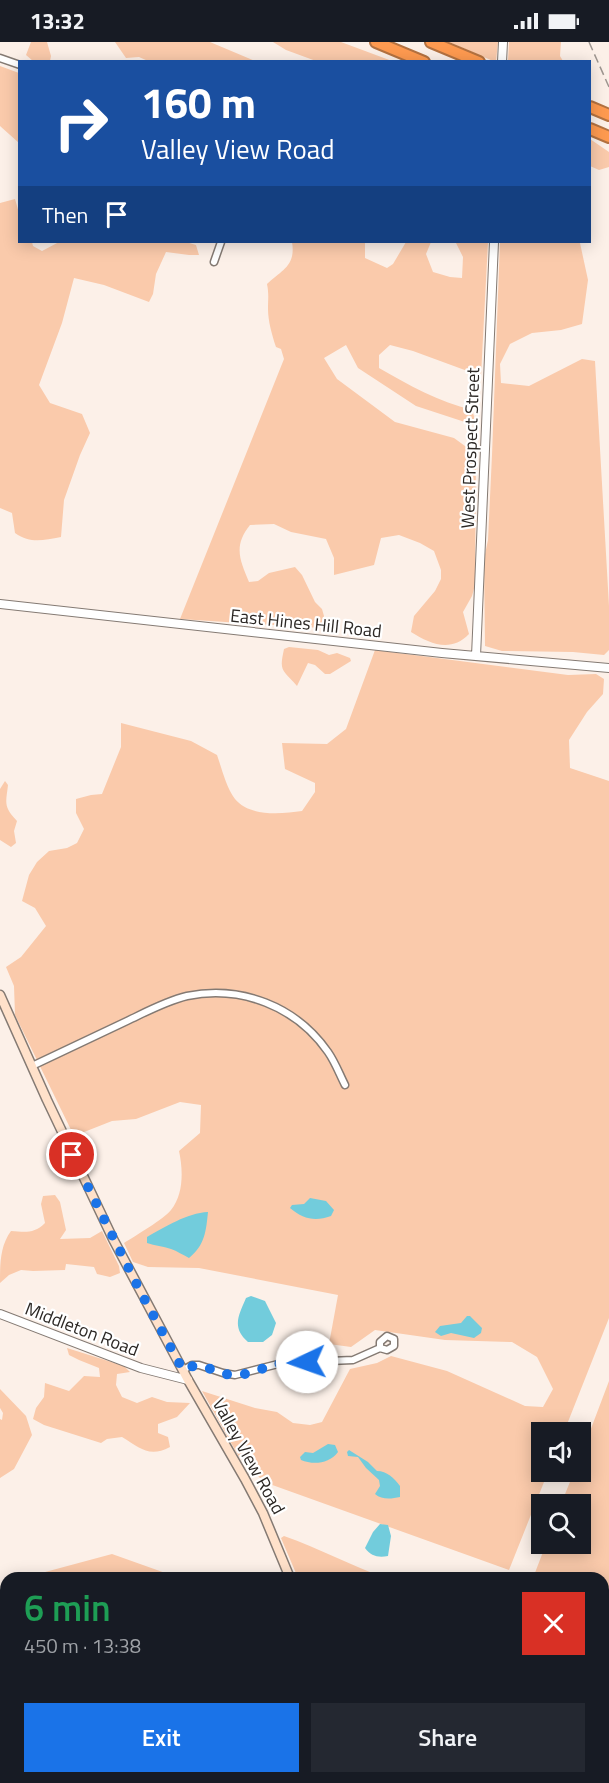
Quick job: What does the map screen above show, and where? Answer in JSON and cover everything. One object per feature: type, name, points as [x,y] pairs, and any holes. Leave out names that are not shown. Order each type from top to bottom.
[{"type":"highway","points":[[376,42],[419,60]]},
{"type":"highway","points":[[431,42],[474,60]]},
{"type":"highway","points":[[591,107],[609,115]]},
{"type":"highway","points":[[591,129],[609,137]]},
{"type":"main road","name":"Valley View Road","points":[[0,995],[112,1237],[188,1380],[258,1504],[287,1572]]},
{"type":"street","points":[[502,59],[503,42]]},
{"type":"street","points":[[0,58],[18,64]]},
{"type":"street","points":[[214,262],[221,243]]},
{"type":"street","name":"West Prospect Street","points":[[476,656],[494,243]]},
{"type":"street","name":"East Hines Hill Road","points":[[0,604],[476,656],[609,668]]},
{"type":"street","points":[[32,1066],[177,999],[206,993],[230,993],[265,1002],[298,1020],[328,1053],[345,1084]]},
{"type":"street","name":"Middleton Road","points":[[0,1314],[141,1368],[188,1380]]},
{"type":"street","points":[[183,1370],[192,1365],[200,1365],[235,1375],[282,1363],[353,1360],[380,1348]]},
{"type":"shaded area","points":[[31,42],[47,42],[51,56],[50,60],[32,60],[26,55]]},
{"type":"shaded area","points":[[115,42],[210,42],[253,60],[146,60],[139,57],[126,58]]},
{"type":"shaded area","points":[[273,42],[341,42],[389,60],[313,60],[286,50]]},
{"type":"shaded area","points":[[449,42],[498,42],[496,60],[491,60]]},
{"type":"shaded area","points":[[509,42],[561,42],[560,56],[562,60],[508,60]]},
{"type":"shaded area","points":[[0,66],[18,73],[18,142],[0,126]]},
{"type":"shaded area","points":[[591,140],[609,152],[609,167],[599,170],[591,166]]},
{"type":"shaded area","points":[[15,199],[18,210],[18,243],[32,243],[33,246],[42,251],[57,243],[189,243],[196,245],[199,255],[166,252],[156,274],[153,294],[149,302],[104,285],[74,278],[62,323],[39,385],[50,403],[82,414],[90,433],[64,500],[61,537],[43,540],[26,539],[15,533],[12,513],[0,508],[0,203]]},
{"type":"shaded area","points":[[292,243],[365,243],[365,258],[387,268],[393,264],[405,243],[431,243],[426,254],[433,272],[462,278],[463,257],[456,243],[488,243],[481,376],[390,345],[379,355],[379,368],[424,392],[472,410],[477,426],[416,406],[358,368],[346,345],[324,358],[337,379],[395,422],[454,438],[476,454],[475,585],[463,612],[469,634],[455,643],[440,645],[411,632],[414,616],[435,591],[441,579],[441,570],[434,551],[399,535],[381,538],[374,565],[334,575],[334,558],[326,539],[291,532],[274,524],[250,525],[241,540],[241,560],[249,582],[258,581],[269,573],[295,567],[302,575],[315,602],[322,609],[324,616],[320,628],[180,619],[284,359],[281,349],[276,347],[270,328],[267,284],[287,267],[293,250]]},
{"type":"shaded area","points":[[500,243],[580,243],[588,280],[582,324],[561,330],[532,333],[510,344],[500,364],[501,383],[529,386],[582,359],[595,361],[609,606],[609,650],[604,655],[502,651],[485,646],[484,559],[488,540]]},
{"type":"shaded area","points":[[289,647],[318,650],[329,655],[337,653],[350,658],[351,661],[330,674],[325,674],[315,665],[308,663],[297,686],[282,666],[284,649]]},
{"type":"shaded area","points":[[375,650],[568,675],[596,674],[604,679],[603,694],[587,712],[569,740],[570,768],[609,781],[609,1318],[568,1422],[531,1422],[531,1482],[544,1482],[539,1494],[531,1494],[531,1515],[509,1570],[264,1482],[239,1457],[202,1391],[255,1408],[277,1412],[293,1423],[310,1425],[322,1422],[350,1369],[377,1363],[391,1356],[447,1371],[525,1406],[543,1407],[553,1389],[537,1357],[512,1342],[445,1340],[375,1330],[351,1347],[329,1344],[338,1295],[199,1268],[148,1267],[133,1262],[124,1243],[162,1218],[175,1204],[181,1181],[179,1151],[200,1133],[201,1105],[180,1102],[136,1119],[112,1121],[74,1136],[15,1015],[14,986],[6,967],[21,957],[46,926],[35,908],[22,901],[29,875],[37,862],[49,851],[67,848],[77,843],[84,829],[76,813],[76,799],[102,794],[121,747],[121,723],[191,741],[217,755],[235,799],[249,809],[266,813],[302,811],[315,792],[315,783],[285,769],[282,743],[327,744],[346,729]]},
{"type":"shaded area","points":[[5,781],[8,785],[7,808],[17,821],[14,831],[16,843],[11,847],[0,840],[0,789]]},
{"type":"shaded area","points":[[55,1195],[60,1202],[66,1230],[60,1239],[90,1238],[102,1231],[119,1266],[120,1273],[110,1277],[97,1274],[94,1267],[66,1264],[65,1270],[21,1270],[9,1275],[0,1283],[1,1256],[7,1237],[11,1231],[33,1231],[41,1227],[45,1223],[41,1204],[43,1196]]},
{"type":"shaded area","points":[[67,1348],[124,1366],[130,1372],[117,1374],[116,1385],[122,1397],[137,1403],[152,1397],[167,1402],[190,1403],[177,1417],[158,1424],[158,1433],[168,1437],[170,1447],[150,1452],[122,1437],[107,1439],[101,1443],[44,1425],[33,1419],[36,1408],[44,1397],[45,1383],[69,1391],[84,1376],[100,1377],[99,1368],[69,1355]]},
{"type":"shaded area","points":[[609,1381],[609,1572],[535,1572],[542,1554],[591,1554],[591,1494],[565,1494],[570,1482],[591,1482],[591,1429]]},
{"type":"shaded area","points":[[0,1389],[26,1416],[32,1435],[14,1469],[0,1478],[0,1419],[2,1420],[3,1413],[0,1408]]},
{"type":"shaded area","points":[[284,1536],[370,1572],[295,1572],[281,1538]]},
{"type":"shaded area","points":[[112,1554],[163,1572],[45,1572]]},
{"type":"water","points":[[310,1198],[326,1201],[334,1210],[331,1216],[320,1219],[309,1218],[290,1208],[292,1205],[304,1204]]},
{"type":"water","points":[[208,1212],[202,1243],[189,1258],[171,1249],[147,1243],[147,1237],[169,1225],[192,1215]]},
{"type":"water","points":[[251,1296],[265,1301],[276,1323],[272,1335],[263,1342],[248,1342],[238,1326],[239,1315],[246,1298]]},
{"type":"water","points":[[467,1316],[470,1316],[482,1328],[481,1333],[474,1338],[451,1333],[441,1336],[435,1332],[440,1326],[461,1323]]},
{"type":"water","points":[[328,1444],[335,1445],[338,1452],[330,1459],[316,1463],[301,1460],[300,1457],[305,1452],[313,1453]]},
{"type":"water","points":[[349,1450],[368,1462],[377,1471],[384,1472],[393,1478],[400,1486],[400,1497],[387,1498],[375,1494],[380,1486],[379,1480],[358,1457],[348,1456]]},
{"type":"water","points":[[380,1524],[388,1525],[391,1536],[388,1556],[381,1557],[375,1556],[365,1548]]},
{"type":"railway","points":[[589,42],[609,87]]},
{"type":"route","points":[[72,1155],[112,1237],[183,1370],[192,1365],[200,1365],[235,1375],[287,1362],[307,1362]]}]
